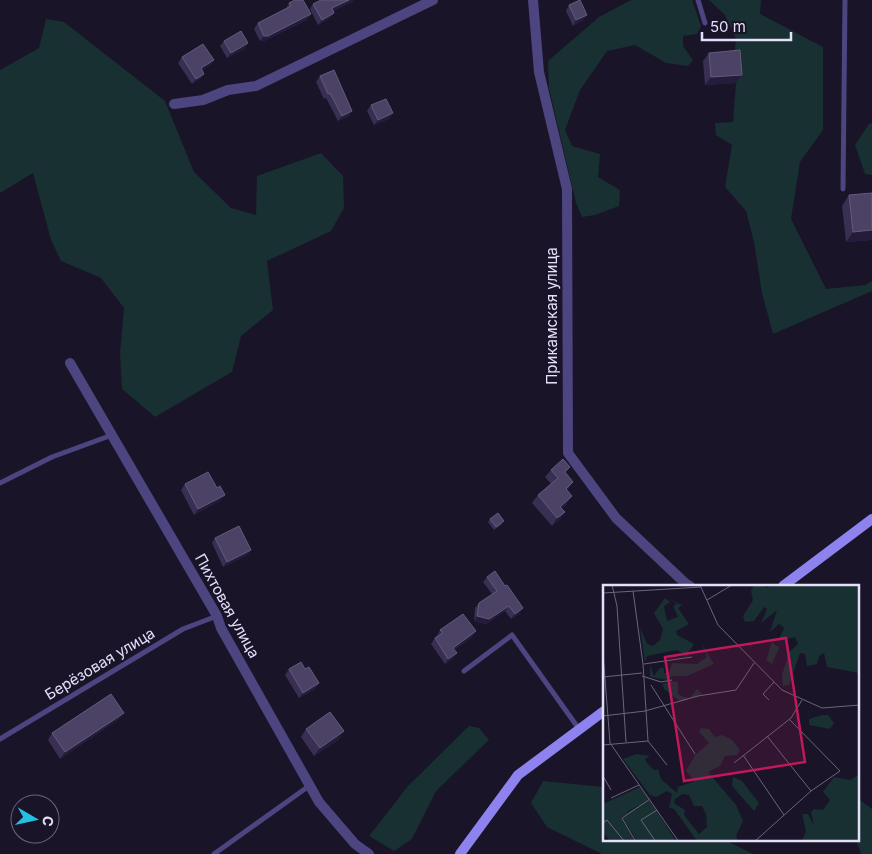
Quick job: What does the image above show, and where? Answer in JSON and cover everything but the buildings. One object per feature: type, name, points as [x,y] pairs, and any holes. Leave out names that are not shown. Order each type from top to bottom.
[{"type":"main road","points":[[784,585],[872,519]]},
{"type":"main road","points":[[460,854],[518,774],[603,712]]},
{"type":"street","points":[[174,104],[203,100],[228,90],[256,86],[433,0]]},
{"type":"street","name":"Прикамская улица","points":[[534,0],[539,72],[567,189],[568,453],[616,518],[688,585]]},
{"type":"street","name":"Пихтовая улица","points":[[70,363],[216,616],[318,802],[355,844],[369,854]]},
{"type":"lane","points":[[698,0],[705,23]]},
{"type":"lane","points":[[843,189],[846,0]]},
{"type":"lane","points":[[0,483],[52,457],[112,435]]},
{"type":"lane","name":"Берёзовая улица","points":[[0,739],[183,629],[216,616]]},
{"type":"lane","points":[[464,671],[512,636],[579,729]]},
{"type":"lane","points":[[214,854],[310,785]]},
{"type":"green space","points":[[631,0],[692,0],[701,26],[697,34],[683,36],[683,46],[693,60],[688,66],[666,63],[635,45],[607,51],[580,90],[565,130],[572,146],[600,154],[598,177],[620,190],[619,206],[595,215],[582,217],[576,203],[549,88],[548,61],[599,17]]},
{"type":"green space","points":[[709,0],[761,0],[760,14],[823,47],[823,130],[800,162],[791,219],[826,289],[865,285],[872,281],[872,291],[773,334],[762,293],[754,242],[746,211],[725,187],[732,145],[716,135],[715,123],[733,122],[736,83],[734,58],[736,39],[725,15]]},
{"type":"green space","points":[[46,19],[64,22],[165,101],[194,172],[231,208],[256,215],[257,176],[321,153],[343,176],[344,208],[331,231],[267,261],[273,310],[241,336],[232,372],[155,417],[122,389],[120,353],[124,308],[101,278],[61,261],[51,240],[33,173],[0,193],[0,70],[39,48]]},
{"type":"green space","points":[[872,123],[872,175],[865,174],[855,145],[869,124]]},
{"type":"green space","points":[[469,726],[479,728],[489,740],[436,791],[412,839],[394,851],[369,836],[408,786]]},
{"type":"green space","points":[[543,781],[603,787],[603,842],[729,842],[753,854],[602,854],[547,827],[531,803]]},
{"type":"green space","points":[[860,800],[872,809],[872,854],[861,854],[857,842],[860,842]]}]
